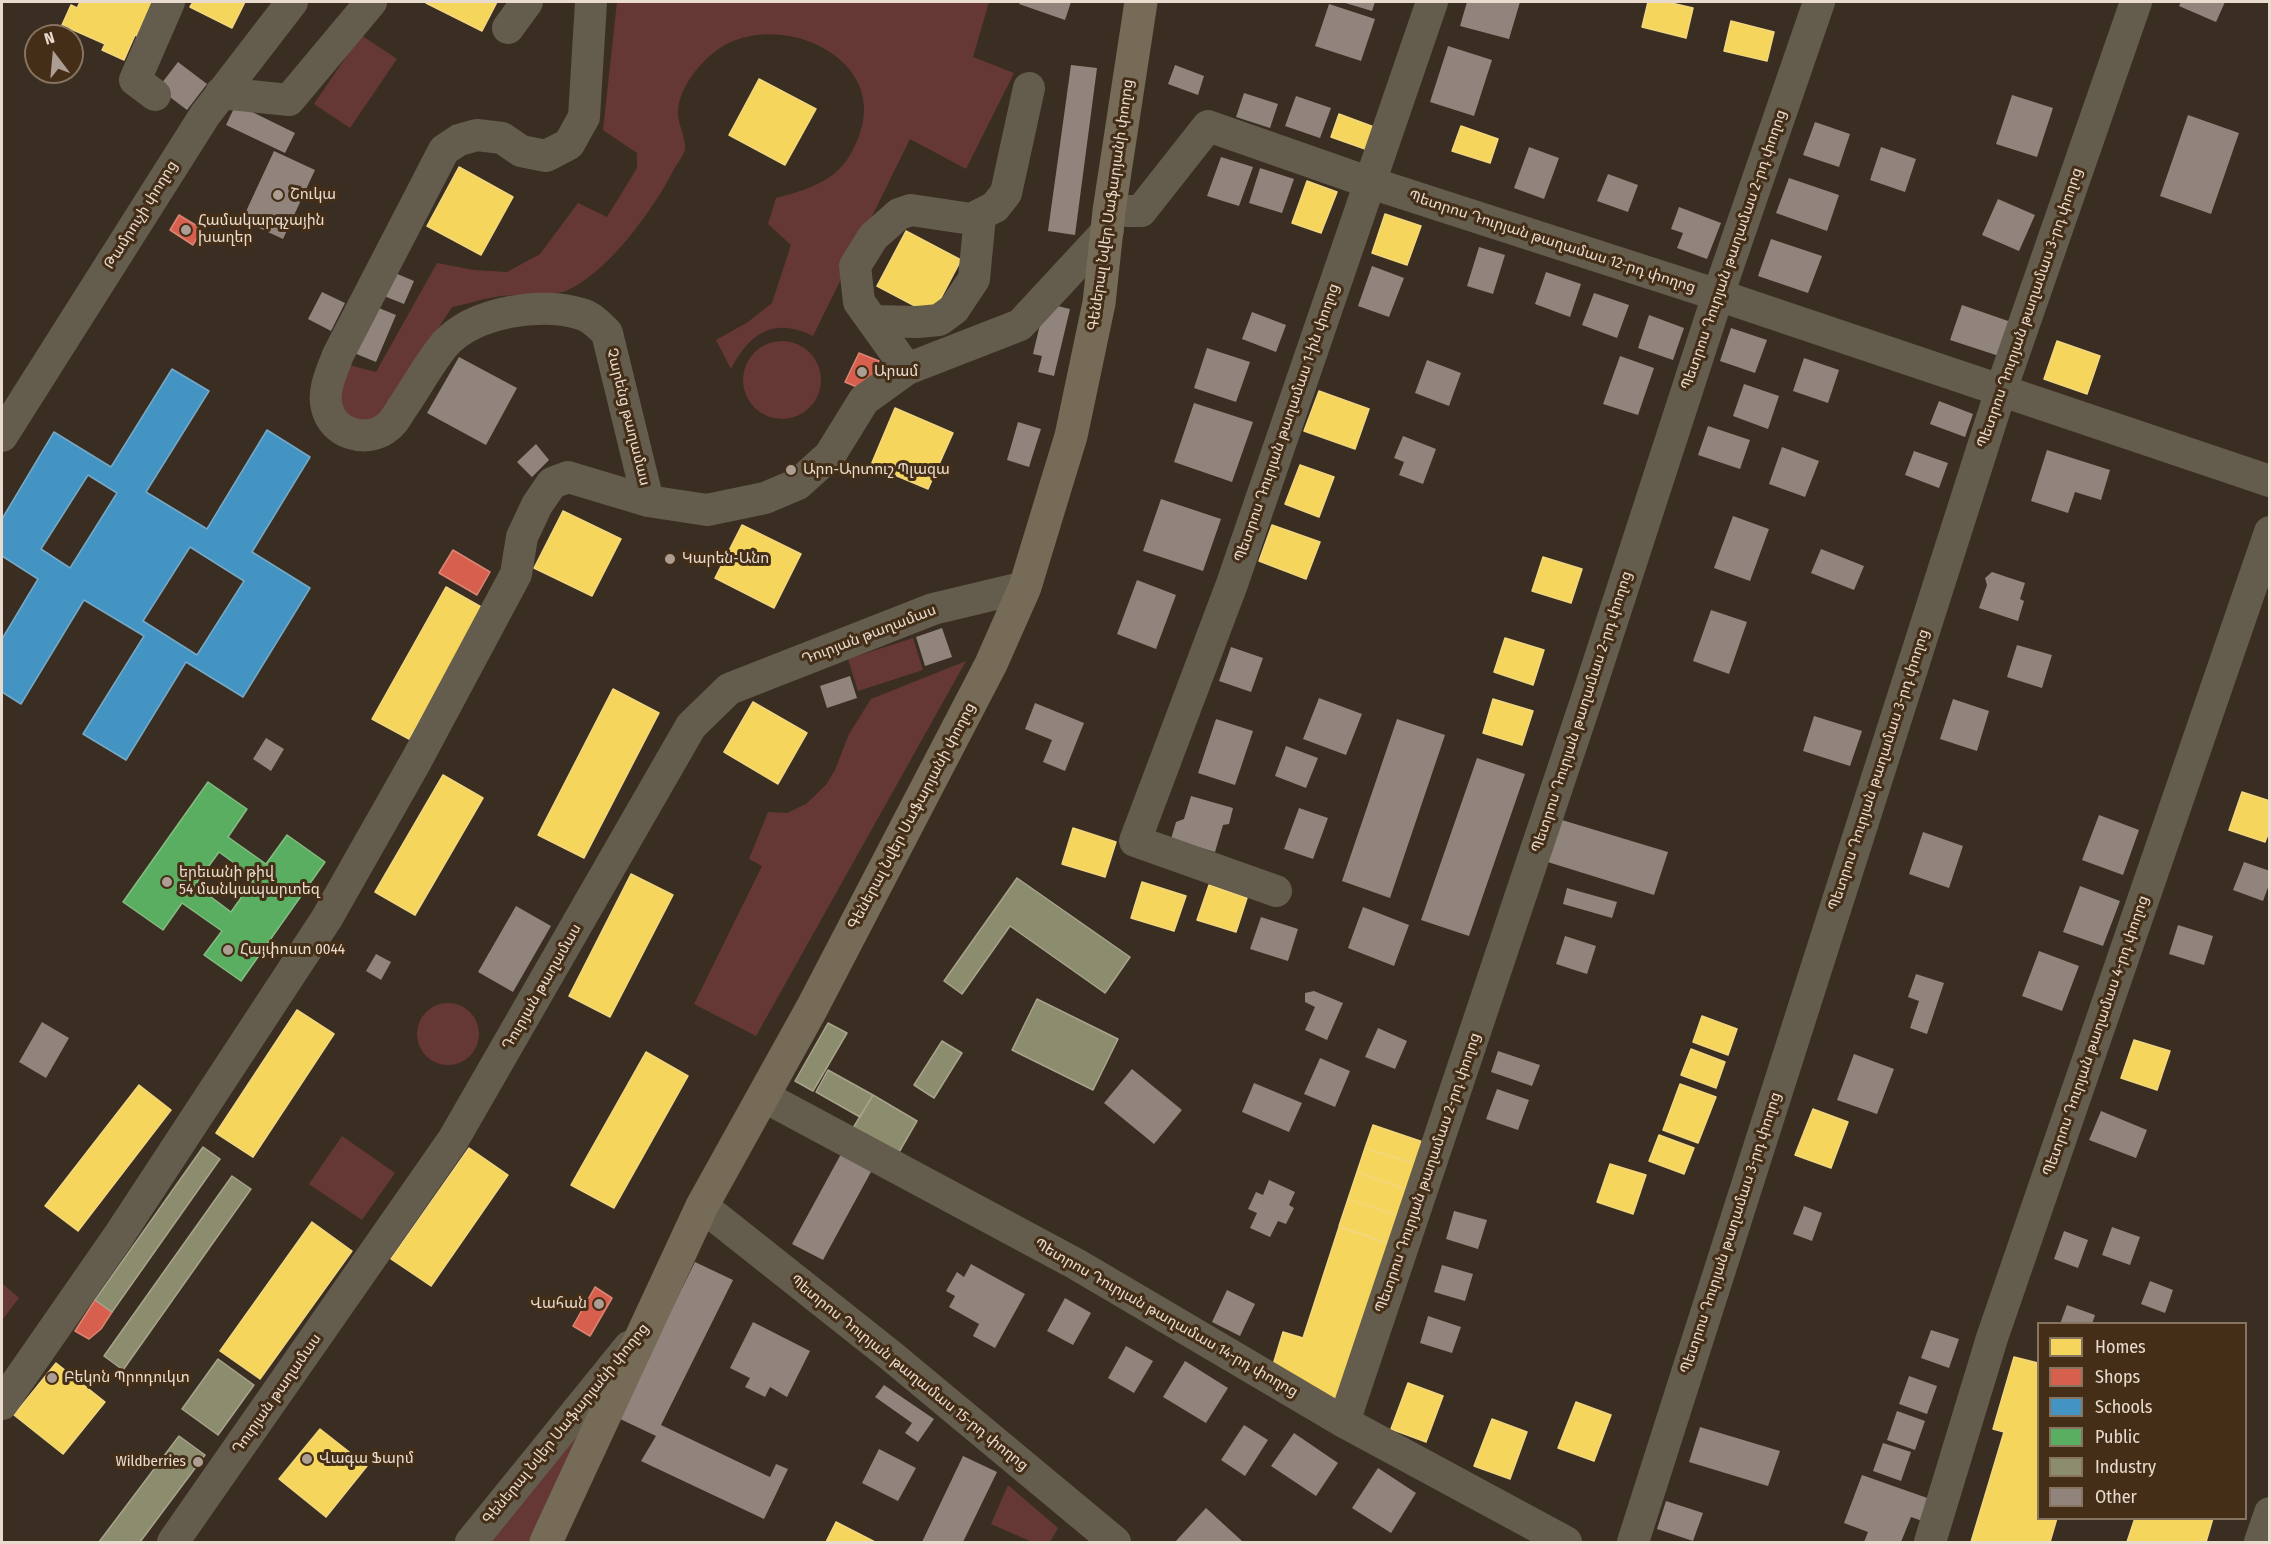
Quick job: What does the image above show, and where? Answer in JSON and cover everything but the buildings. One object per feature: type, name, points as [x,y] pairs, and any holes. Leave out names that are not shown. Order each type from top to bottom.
[{"type":"main road","name":"Գեներալ Նվեր Սաֆարյանի փողոց","points":[[647,1325],[702,1206],[812,1008],[991,664],[1025,587],[1071,436],[1100,303],[1108,220],[1141,2]]},
{"type":"main road","points":[[546,1542],[647,1325]]},
{"type":"street","points":[[155,95],[135,80],[169,2]]},
{"type":"street","name":"Թամրուչի փողոց","points":[[2,436],[169,170],[221,93],[292,2]]},
{"type":"street","points":[[221,93],[290,100],[371,2]]},
{"type":"street","points":[[508,28],[527,2]]},
{"type":"street","name":"Չարենց թաղամաս","points":[[591,2],[585,117],[569,144],[546,156],[521,151],[502,138],[477,135],[459,140],[444,150],[338,356],[328,381],[326,407],[340,429],[360,436],[375,434],[392,423],[446,344],[466,327],[489,317],[532,309],[557,309],[583,314],[607,333],[648,501],[706,510],[765,498],[798,484],[830,455],[864,400],[907,369],[1020,325],[1108,220]]},
{"type":"street","name":"Պետրոս Դուրյան թաղամաս 1-ին փողոց","points":[[1276,891],[1136,841],[1232,584],[1432,2]]},
{"type":"street","name":"Պետրոս Դուրյան թաղամաս 2-րդ փողոց","points":[[1344,1422],[1588,695],[1718,295],[1818,2]]},
{"type":"street","name":"Պետրոս Դուրյան թաղամաս 3-րդ փողոց","points":[[1633,1542],[2001,390],[2136,2]]},
{"type":"street","points":[[907,369],[859,302],[855,266],[873,237],[899,214],[911,210],[971,219],[995,207],[1006,193],[1029,88]]},
{"type":"street","name":"Պետրոս Դուրյան թաղամաս 12-րդ փողոց","points":[[1108,220],[1141,211],[1208,126],[1371,183],[1718,295],[2270,481]]},
{"type":"street","points":[[873,321],[939,320],[954,309],[974,279],[980,216]]},
{"type":"street","points":[[2,1404],[118,1237],[327,918],[416,761],[516,574],[522,537],[537,506],[552,483],[568,477],[648,501]]},
{"type":"street","name":"Պետրոս Դուրյան թաղամաս 4-րդ փողոց","points":[[1930,1542],[1996,1327],[2270,532]]},
{"type":"street","name":"Դուրյան թաղամաս","points":[[173,1542],[453,1140],[691,726],[729,689],[933,609],[1025,587]]},
{"type":"street","name":"Պետրոս Դուրյան թաղամաս 14-րդ փողոց","points":[[763,1096],[1076,1264],[1344,1422],[1566,1542]]},
{"type":"street","name":"Պետրոս Դուրյան թաղամաս 15-րդ փողոց","points":[[702,1206],[890,1355],[1115,1542]]},
{"type":"street","name":"Գեներալ Նվեր Սաֆարյանի փողոց","points":[[471,1542],[647,1325]]},
{"type":"street","points":[[2259,1542],[2270,1513]]},
{"type":"shaded area","points":[[617,2],[989,2],[973,57],[1014,73],[966,169],[910,139],[813,336],[786,328],[774,328],[764,332],[746,346],[731,369],[716,340],[748,322],[772,303],[791,245],[768,224],[776,198],[817,184],[839,170],[855,146],[864,114],[861,90],[850,70],[832,53],[809,41],[784,35],[758,35],[723,46],[696,70],[683,91],[678,113],[685,145],[682,157],[655,202],[614,254],[584,281],[563,292],[501,296],[452,307],[378,421],[351,421],[338,400],[349,365],[376,372],[437,263],[474,270],[507,272],[540,254],[578,203],[607,217],[637,168],[637,153],[603,130]]},
{"type":"shaded area","points":[[361,35],[397,59],[350,128],[314,104]]},
{"type":"shaded area","points":[[782,341],[797,344],[810,352],[818,365],[821,380],[818,395],[810,408],[797,416],[782,419],[767,416],[754,408],[746,395],[743,380],[746,365],[754,352],[767,344]]},
{"type":"shaded area","points":[[913,638],[923,670],[858,691],[848,659]]},
{"type":"shaded area","points":[[966,661],[756,1036],[694,1004],[762,866],[749,859],[768,812],[787,813],[806,804],[826,785],[835,770],[849,734],[871,699]]},
{"type":"shaded area","points":[[448,1003],[465,1008],[470,1012],[474,1017],[479,1034],[474,1051],[470,1056],[465,1060],[448,1065],[431,1060],[426,1056],[422,1051],[417,1034],[422,1017],[426,1012],[431,1008]]},
{"type":"shaded area","points":[[342,1136],[395,1173],[362,1220],[309,1184]]},
{"type":"shaded area","points":[[2,1283],[19,1298],[2,1320]]},
{"type":"shaded area","points":[[587,1423],[529,1542],[491,1542]]},
{"type":"shaded area","points":[[1008,1485],[1058,1528],[1050,1542],[1032,1542],[991,1524]]},
{"type":"place","name":"Շուկա","points":[[278,195]]},
{"type":"place","name":"Համակարգչային խաղեր","points":[[186,230]]},
{"type":"place","name":"Արամ","points":[[862,372]]},
{"type":"place","name":"Արո-Արտուշ Պլազա","points":[[791,470]]},
{"type":"place","name":"Կարեն-Անո","points":[[670,559]]},
{"type":"place","name":"երեւանի թիվ 54 մանկապարտեզ","points":[[167,882]]},
{"type":"place","name":"Հայփոստ 0044","points":[[228,950]]},
{"type":"place","name":"Վահան","points":[[599,1304]]},
{"type":"place","name":"Բեկոն Պրոդուկտ","points":[[52,1378]]},
{"type":"place","name":"Վագա Ֆարմ","points":[[307,1459]]},
{"type":"place","name":"Wildberries","points":[[198,1462]]}]
